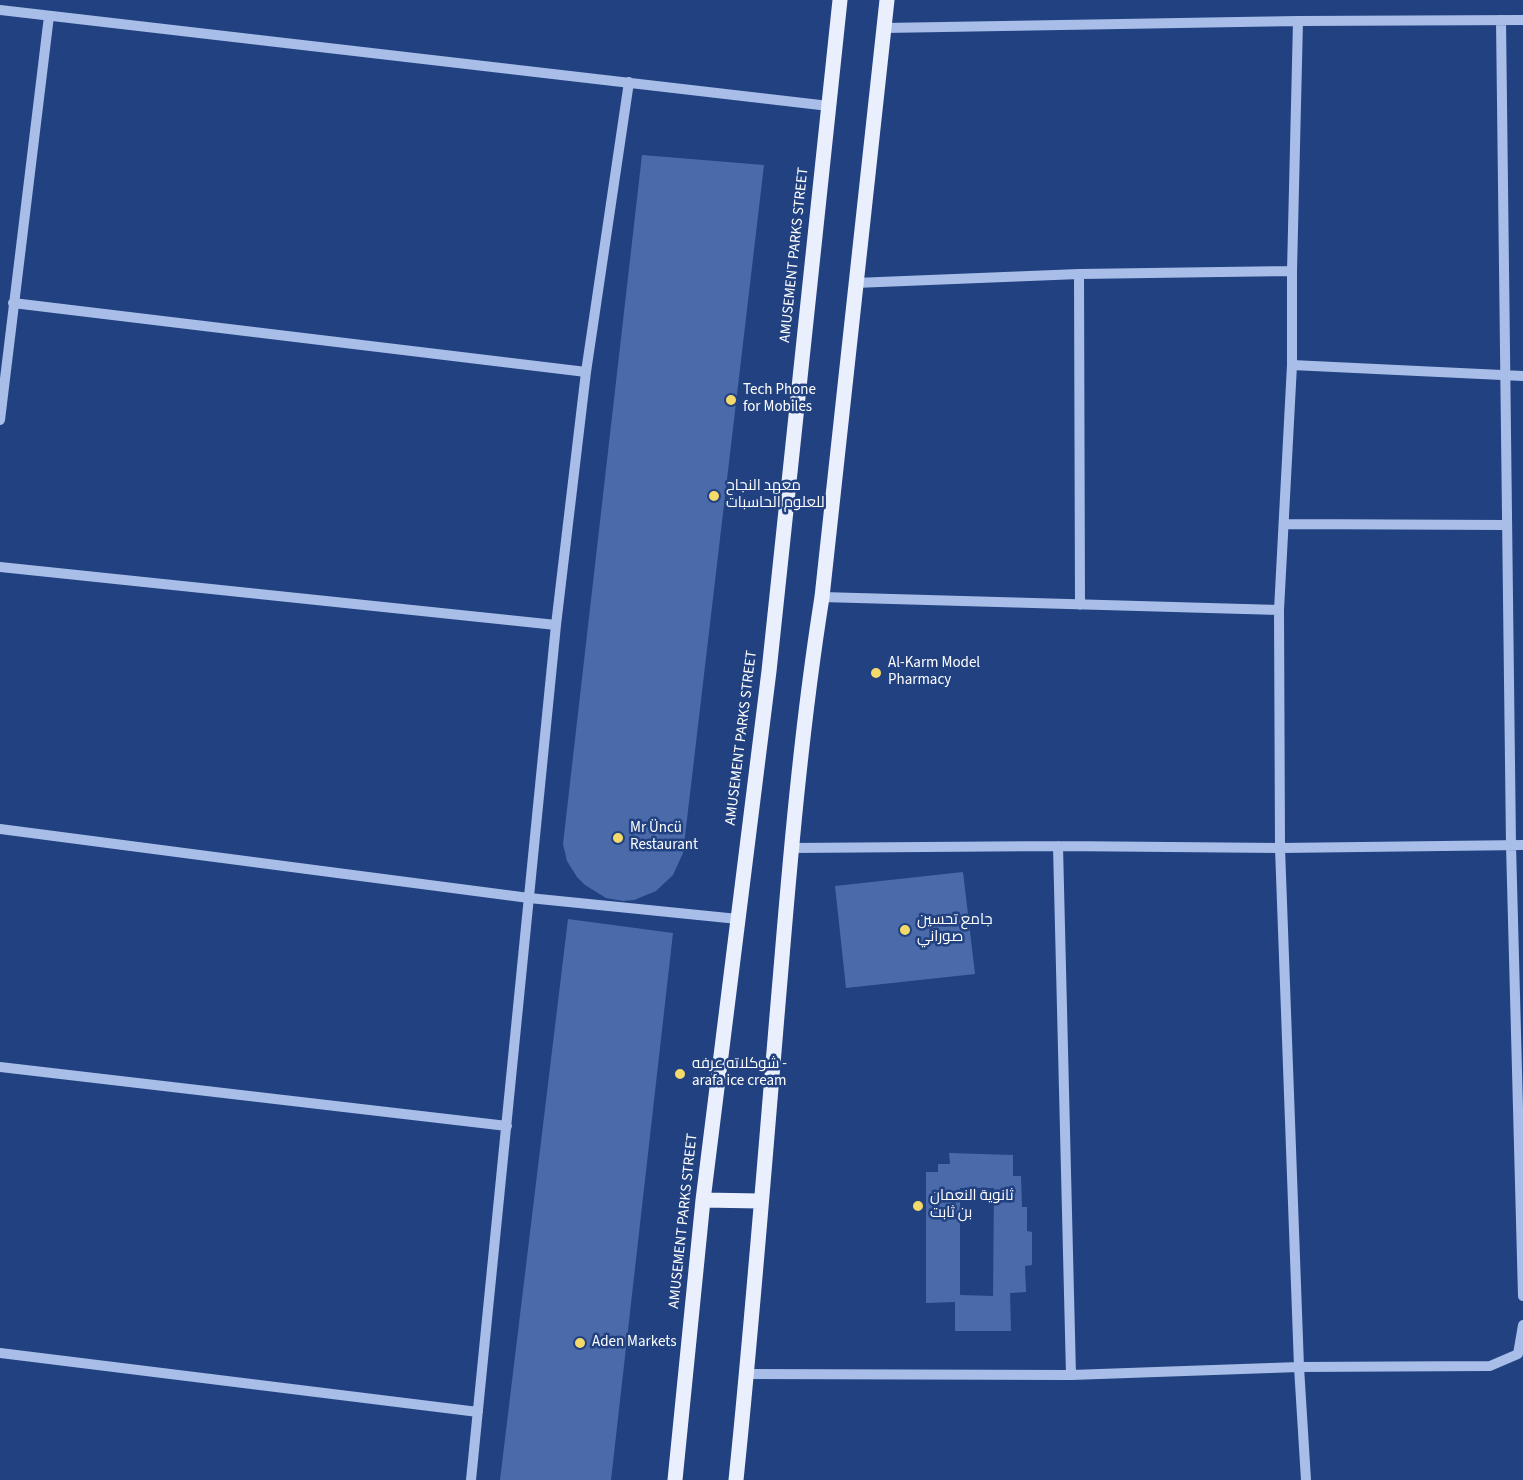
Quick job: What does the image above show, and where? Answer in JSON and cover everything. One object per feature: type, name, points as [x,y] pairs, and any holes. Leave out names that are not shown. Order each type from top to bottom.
[{"type":"main road","name":"AMUSEMENT PARKS STREET","points":[[675,1480],[703,1200],[769,670],[840,0]]},
{"type":"main road","points":[[736,1480],[791,848],[809,676],[822,597],[887,0]]},
{"type":"main road","points":[[703,1200],[760,1202]]},
{"type":"street","points":[[0,10],[829,106]]},
{"type":"street","points":[[0,420],[49,16]]},
{"type":"street","points":[[1501,20],[1510,845],[1523,1296]]},
{"type":"street","points":[[884,28],[1298,21],[1523,20]]},
{"type":"street","points":[[1298,21],[1292,365],[1279,610],[1280,848],[1299,1367],[1306,1480]]},
{"type":"street","points":[[471,1480],[556,625],[586,372],[629,82]]},
{"type":"street","points":[[855,283],[1079,274],[1292,271]]},
{"type":"street","points":[[1079,274],[1080,605]]},
{"type":"street","points":[[13,303],[586,372]]},
{"type":"street","points":[[1292,365],[1523,376]]},
{"type":"street","points":[[1284,524],[1506,525]]},
{"type":"street","points":[[0,567],[556,625]]},
{"type":"street","points":[[822,597],[1279,610]]},
{"type":"street","points":[[0,829],[528,898],[738,919]]},
{"type":"street","points":[[791,848],[1058,846],[1280,848],[1523,844]]},
{"type":"street","points":[[1058,846],[1071,1375]]},
{"type":"street","points":[[0,1067],[507,1126]]},
{"type":"street","points":[[747,1374],[1071,1375],[1299,1367],[1490,1366],[1518,1354],[1523,1325]]},
{"type":"street","points":[[0,1353],[478,1412]]},
{"type":"building","points":[[642,155],[764,165],[683,853],[673,875],[656,891],[634,900],[623,901],[606,898],[585,885],[567,861],[563,844]]},
{"type":"building","name":"جامع تحسين صوراني","points":[[963,872],[975,974],[846,988],[835,886]]},
{"type":"building","points":[[568,919],[673,933],[611,1480],[500,1480]]},
{"type":"building","points":[[949,1153],[1013,1155],[1013,1176],[1021,1176],[1022,1207],[1027,1207],[1027,1231],[1032,1232],[1032,1265],[1025,1266],[1026,1292],[1010,1293],[1011,1331],[955,1331],[955,1302],[926,1303],[926,1172],[938,1172],[938,1164],[950,1164]],"holes":[[[960,1188],[994,1188],[993,1296],[960,1295]]]},
{"type":"place","name":"Tech Phone for Mobiles","points":[[731,400]]},
{"type":"place","name":"معهد النجاح للعلوم الحاسبات","points":[[714,496]]},
{"type":"place","name":"Al-Karm Model Pharmacy","points":[[876,673]]},
{"type":"place","name":"Mr Üncü Restaurant","points":[[618,838]]},
{"type":"place","name":"جامع تحسين صوراني","points":[[905,930]]},
{"type":"place","name":"شوكلاته عرفه - arafa ice cream","points":[[680,1074]]},
{"type":"place","name":"ثانوية النعمان بن ثابت","points":[[918,1206]]},
{"type":"place","name":"Aden Markets","points":[[580,1343]]}]
